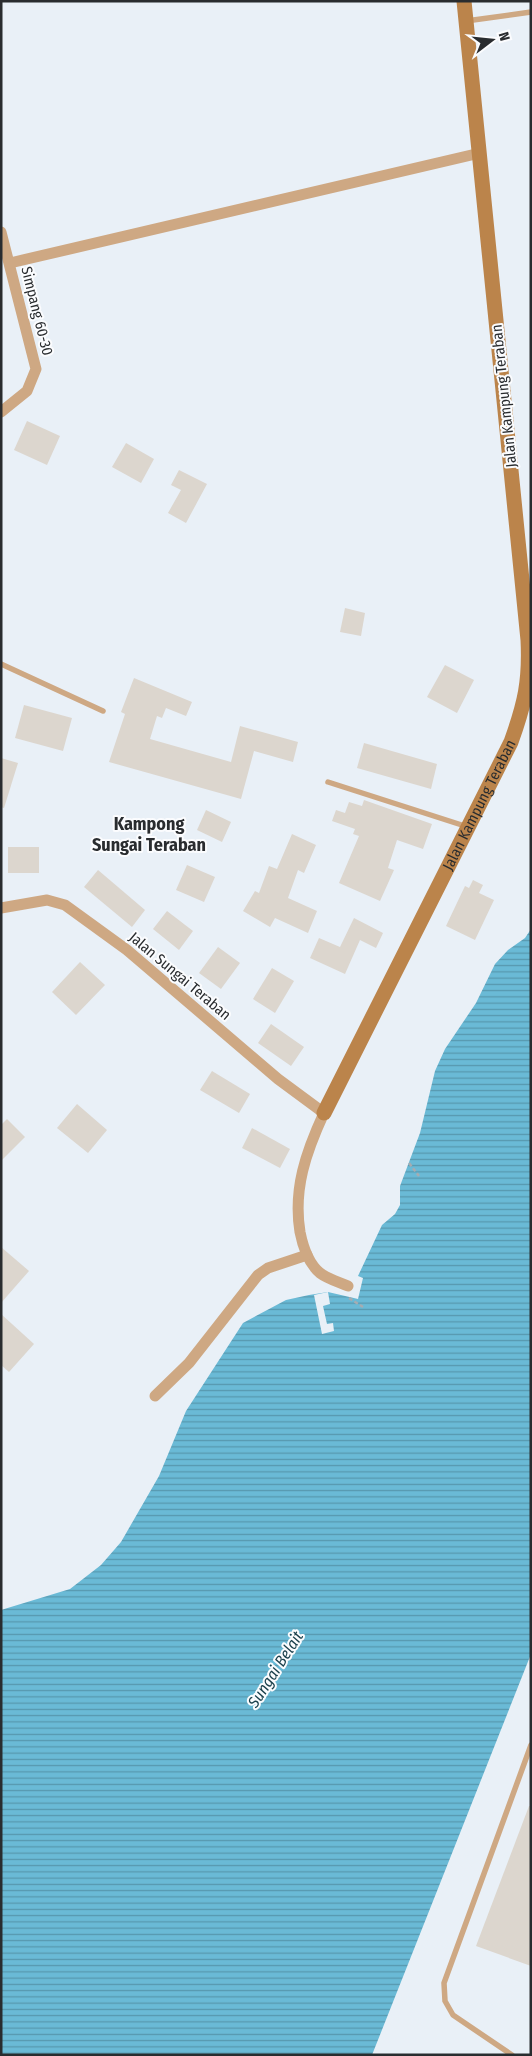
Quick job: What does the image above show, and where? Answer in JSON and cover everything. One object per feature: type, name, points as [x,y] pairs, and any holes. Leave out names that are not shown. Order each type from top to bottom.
[{"type":"street","name":"Jalan Kampung Teraban","points":[[347,1291],[320,1273],[306,1255],[297,1214],[298,1187],[309,1145],[511,742],[524,706],[530,673],[528,630],[464,1]]},
{"type":"street","points":[[10,263],[480,152]]},
{"type":"street","name":"Simpang 60-30","points":[[1,232],[36,369],[27,391],[1,412]]},
{"type":"street","name":"Jalan Sungai Teraban","points":[[1,908],[47,900],[65,905],[127,950],[278,1079],[324,1113]]},
{"type":"street","points":[[155,1396],[189,1363],[258,1275],[268,1268],[306,1255]]},
{"type":"lane","points":[[466,21],[531,12]]},
{"type":"lane","points":[[1,664],[103,711]]},
{"type":"lane","points":[[328,782],[468,826]]},
{"type":"lane","points":[[512,2055],[453,2015],[445,2001],[444,1983],[531,1745]]},
{"type":"path","points":[[408,1163],[419,1176]]},
{"type":"path","points":[[347,1291],[363,1307]]},
{"type":"water","name":"Sungai Belait","points":[[531,929],[531,1654],[372,2055],[1,2055],[1,1610],[70,1589],[101,1565],[121,1542],[159,1476],[186,1411],[243,1323],[286,1300],[309,1295],[328,1292],[358,1299],[363,1278],[358,1276],[382,1225],[395,1214],[400,1205],[400,1186],[420,1133],[435,1071],[445,1049],[476,1003],[495,964],[508,950],[525,938]]},
{"type":"pier","points":[[328,1292],[330,1304],[323,1306],[327,1324],[333,1323],[334,1331],[322,1334],[314,1295]]},
{"type":"building","points":[[27,421],[60,436],[47,465],[14,450]]},
{"type":"building","points":[[126,443],[154,459],[141,483],[112,467]]},
{"type":"building","points":[[179,470],[207,484],[186,523],[168,513],[181,490],[171,485]]},
{"type":"building","points":[[345,608],[365,613],[361,636],[340,632]]},
{"type":"building","points":[[445,665],[474,680],[457,713],[427,697]]},
{"type":"building","points":[[134,678],[192,702],[186,716],[166,708],[162,718],[157,716],[150,739],[231,762],[240,726],[298,742],[293,762],[254,751],[241,799],[109,762],[125,714],[121,712]]},
{"type":"building","points":[[24,705],[72,718],[63,751],[15,738]]},
{"type":"building","points":[[364,743],[437,764],[431,789],[357,768]]},
{"type":"building","points":[[1,758],[18,763],[4,808],[1,807]]},
{"type":"building","points":[[364,800],[432,824],[423,849],[397,840],[388,868],[394,870],[380,901],[339,883],[359,836],[353,834],[355,829],[332,821],[336,810],[345,813],[349,802],[362,806]]},
{"type":"building","points":[[206,810],[231,822],[222,842],[197,830]]},
{"type":"building","points":[[292,834],[316,845],[304,873],[298,870],[288,898],[317,911],[308,933],[275,918],[270,927],[243,911],[255,891],[259,893],[269,866],[277,869]]},
{"type":"building","points":[[8,847],[39,847],[39,873],[8,873]]},
{"type":"building","points":[[187,865],[215,877],[204,902],[176,890]]},
{"type":"building","points":[[98,870],[145,910],[132,927],[84,887]]},
{"type":"building","points":[[473,880],[483,885],[479,893],[494,900],[475,940],[446,926],[465,886],[469,888]]},
{"type":"building","points":[[167,911],[193,931],[179,950],[153,929]]},
{"type":"building","points":[[354,918],[383,933],[376,948],[360,940],[345,974],[310,958],[319,938],[340,947]]},
{"type":"building","points":[[218,947],[240,963],[221,989],[199,973]]},
{"type":"building","points":[[80,962],[105,985],[76,1015],[52,992]]},
{"type":"building","points":[[272,968],[294,981],[275,1013],[253,999]]},
{"type":"building","points":[[271,1024],[304,1047],[291,1066],[258,1043]]},
{"type":"building","points":[[212,1071],[250,1094],[239,1113],[200,1090]]},
{"type":"building","points":[[77,1104],[107,1130],[88,1153],[57,1128]]},
{"type":"building","points":[[7,1119],[25,1137],[1,1161],[1,1125]]},
{"type":"building","points":[[252,1128],[290,1149],[280,1168],[242,1148]]},
{"type":"building","points":[[1,1247],[29,1271],[1,1303]]},
{"type":"building","points":[[1,1314],[34,1344],[9,1372],[1,1365]]},
{"type":"building","points":[[529,1806],[531,1806],[531,1966],[476,1946]]},
{"type":"district","name":"Kampong Sungai Teraban","points":[[149,834]]}]
